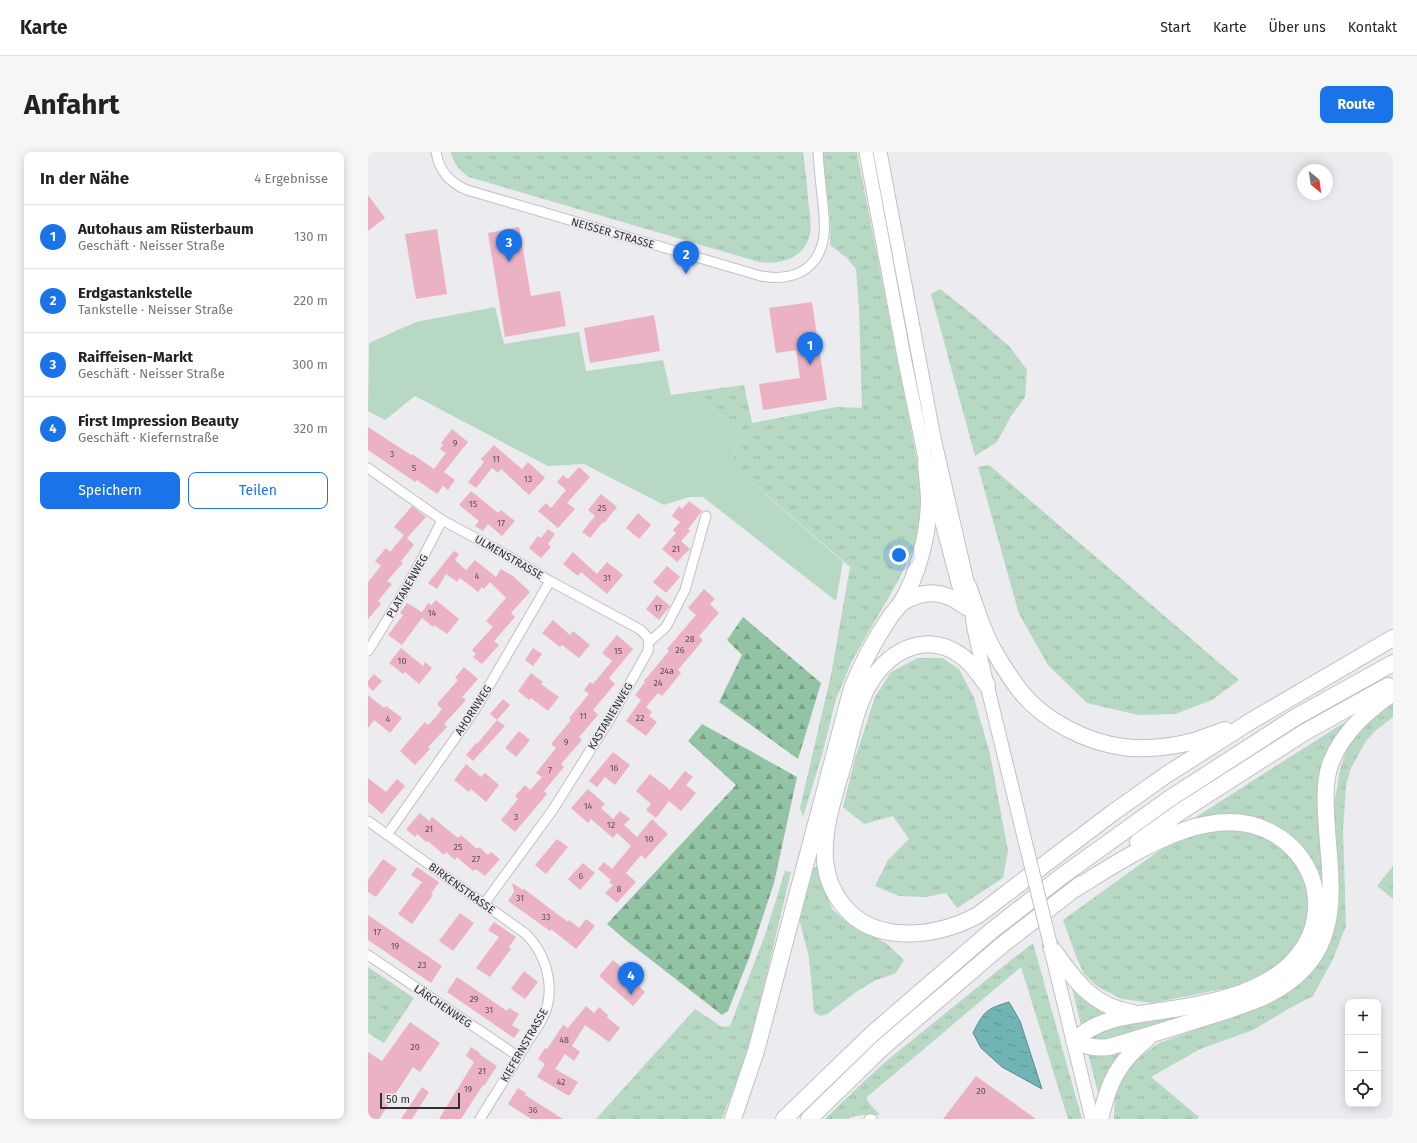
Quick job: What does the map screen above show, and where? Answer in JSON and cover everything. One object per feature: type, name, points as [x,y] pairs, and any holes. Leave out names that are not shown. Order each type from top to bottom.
[{"type":"highway","points":[[733,1119],[756,1051],[852,688],[874,644],[901,603],[911,584],[922,548],[927,527],[929,502],[926,463]]},
{"type":"highway","points":[[968,586],[993,650],[1021,692],[1059,724],[1081,735],[1103,743],[1124,748],[1150,748],[1190,742],[1251,721]]},
{"type":"highway","points":[[901,603],[919,594],[930,593],[949,597],[966,608]]},
{"type":"highway","points":[[986,685],[973,666],[963,657],[938,645],[926,644],[914,646],[890,658],[871,682],[862,699],[826,826],[825,851],[826,871],[838,898],[851,914],[868,926],[888,932],[911,933],[934,931],[968,920],[988,908],[1111,814],[1166,775],[1251,721],[1393,638]]},
{"type":"highway","points":[[784,1119],[877,1030],[990,932],[1062,876],[1169,799],[1296,717],[1393,662]]},
{"type":"highway","points":[[809,1119],[883,1047],[1002,945],[1073,890],[1180,812],[1305,732],[1393,683]]},
{"type":"highway","points":[[1073,890],[1157,841],[1183,830],[1213,823],[1239,822],[1266,829],[1291,846],[1304,863],[1312,879],[1316,900],[1316,914],[1312,932],[1308,940],[1292,962],[1276,976],[1243,992],[1196,1005],[1112,1020],[1095,1026],[1080,1034],[1074,1041],[1092,1047],[1104,1048],[1153,1034],[1265,997],[1291,981],[1315,956],[1327,927],[1331,904],[1331,889],[1325,800],[1326,784],[1331,762],[1340,744],[1359,720],[1393,692]]},
{"type":"highway","points":[[1051,947],[1076,980],[1096,998],[1107,1006],[1115,1009],[1140,1014]]},
{"type":"highway","points":[[1100,1119],[1109,1088],[1119,1068],[1129,1055],[1153,1034]]},
{"type":"main road","points":[[866,152],[905,362],[926,463],[958,583],[974,629]]},
{"type":"main road","points":[[880,152],[934,438],[968,586],[974,629],[986,685],[1092,1119]]},
{"type":"street","name":"NEISSER STRASSE","points":[[436,152],[441,167],[448,178],[457,185],[472,192],[761,276],[781,278],[796,274],[806,268],[817,257],[824,240],[825,226],[818,152]]},
{"type":"street","name":"ULMENSTRASSE","points":[[368,468],[442,520],[641,630],[647,635],[649,642]]},
{"type":"street","name":"KASTANIENWEG","points":[[484,904],[552,811],[610,719],[648,651],[649,642],[666,627],[686,590],[706,516]]},
{"type":"street","name":"PLATANENWEG","points":[[368,651],[407,588],[427,552],[442,520]]},
{"type":"street","name":"AHORNWEG","points":[[388,835],[475,710],[550,581]]},
{"type":"street","name":"BIRKENSTRASSE","points":[[368,821],[526,934],[535,944],[545,965]]},
{"type":"street","name":"LÄRCHENWEG","points":[[368,955],[519,1057]]},
{"type":"street","name":"KIEFERNSTRASSE","points":[[480,1119],[541,1021],[547,1008],[548,984],[545,965]]},
{"type":"green space","points":[[451,152],[803,152],[811,220],[811,229],[808,242],[798,254],[784,261],[767,263],[759,262],[469,177],[457,166],[453,160]]},
{"type":"green space","points":[[822,152],[857,152],[916,455],[920,478],[922,508],[915,546],[898,581],[852,661],[836,699],[822,755],[803,817],[800,808],[831,675],[850,567],[731,464],[742,428],[685,393],[744,385],[752,423],[836,407],[862,408],[859,309],[856,269],[847,258],[830,245],[831,233]]},
{"type":"green space","points":[[940,289],[1010,347],[1027,370],[1025,397],[1011,416],[997,442],[975,456],[931,294]]},
{"type":"green space","points":[[495,307],[504,344],[579,332],[586,371],[663,360],[671,395],[685,393],[742,428],[731,464],[843,562],[836,601],[703,497],[689,497],[664,505],[584,464],[548,466],[415,396],[385,420],[368,411],[369,343],[416,322]]},
{"type":"green space","points":[[989,465],[1239,680],[1212,700],[1175,714],[1138,715],[1087,703],[1048,665],[1019,614],[978,467]]},
{"type":"green space","points":[[743,617],[821,683],[798,759],[719,702],[742,655],[727,640]]},
{"type":"green space","points":[[918,658],[942,658],[959,669],[974,698],[990,754],[1008,851],[1003,878],[957,908],[946,893],[926,897],[899,896],[875,886],[888,860],[909,839],[893,816],[864,824],[843,807],[855,759],[875,697],[891,672]]},
{"type":"green space","points":[[1393,700],[1393,717],[1375,731],[1366,741],[1351,768],[1346,785],[1343,830],[1346,926],[1333,959],[1313,996],[1253,1030],[1200,1049],[1151,1077],[1199,1117],[1197,1119],[1114,1119],[1115,1092],[1130,1064],[1159,1043],[1245,1012],[1292,990],[1313,969],[1327,948],[1338,910],[1339,872],[1334,807],[1340,769],[1348,746],[1380,709]]},
{"type":"green space","points":[[1345,722],[1348,726],[1331,749],[1325,902],[1311,858],[1297,840],[1278,826],[1267,821],[1245,815],[1215,817],[1185,824]]},
{"type":"green space","points":[[702,724],[797,777],[774,883],[749,958],[728,1011],[722,1015],[607,924],[736,785],[688,741]]},
{"type":"green space","points":[[1239,826],[1282,846],[1302,870],[1309,897],[1309,917],[1300,944],[1277,966],[1258,978],[1237,986],[1153,1003],[1122,999],[1098,987],[1084,974],[1063,920],[1160,850],[1200,831]]},
{"type":"green space","points":[[817,866],[832,909],[850,925],[886,943],[904,960],[896,973],[874,981],[856,992],[827,1014],[820,1016],[814,1012],[809,957],[798,915],[811,870]]},
{"type":"green space","points":[[1393,866],[1393,899],[1377,886]]},
{"type":"green space","points":[[785,871],[791,872],[749,1049],[722,1119],[596,1119],[695,1009],[722,1027],[730,1026],[765,935]]},
{"type":"green space","points":[[1033,943],[1082,1119],[1068,1119],[1021,967],[867,1097],[868,1102],[880,1115],[869,1114],[850,1117],[849,1119],[825,1119],[884,1063]]},
{"type":"green space","points":[[368,967],[414,998],[384,1043],[368,1033]]},
{"type":"green space","points":[[1070,979],[1110,1016],[1081,1025]]},
{"type":"green space","points":[[1214,1007],[1103,1043],[1084,1039],[1103,1026]]},
{"type":"green space","points":[[1130,1045],[1100,1101],[1087,1050]]},
{"type":"water","points":[[1009,1002],[1020,1021],[1042,1089],[1002,1067],[981,1048],[973,1033],[986,1012]]},
{"type":"building","points":[[368,195],[385,218],[368,231]]},
{"type":"building","points":[[519,227],[531,296],[560,291],[566,326],[505,337],[488,233]]},
{"type":"building","points":[[437,229],[447,294],[416,299],[405,234]]},
{"type":"building","points":[[812,302],[827,400],[763,410],[759,384],[800,378],[796,350],[776,353],[769,308]]},
{"type":"building","points":[[654,315],[660,351],[590,363],[584,328]]},
{"type":"building","points":[[368,427],[434,469],[446,453],[440,449],[443,445],[441,443],[452,429],[468,442],[444,472],[455,480],[448,490],[443,486],[437,494],[417,480],[415,482],[368,450]]},
{"type":"building","points":[[494,445],[522,469],[528,462],[545,478],[529,495],[501,469],[498,473],[492,468],[476,488],[468,482],[484,462],[481,459]]},
{"type":"building","points":[[579,467],[590,477],[567,503],[575,509],[558,528],[538,511],[546,503],[551,508],[566,490],[557,482],[563,475],[568,479]]},
{"type":"building","points":[[471,491],[498,513],[501,510],[515,521],[502,536],[488,524],[483,531],[475,526],[479,521],[459,505]]},
{"type":"building","points":[[601,494],[617,507],[590,538],[582,532],[595,516],[588,510]]},
{"type":"building","points":[[689,501],[702,511],[688,529],[690,531],[681,541],[690,549],[677,562],[662,549],[676,533],[673,530],[680,522],[672,516],[679,506],[682,509]]},
{"type":"building","points":[[412,506],[426,517],[407,538],[414,545],[401,561],[403,563],[387,581],[392,584],[378,601],[381,604],[368,619],[368,582],[381,566],[375,561],[386,548],[390,552],[404,535],[394,527]]},
{"type":"building","points":[[638,513],[651,525],[639,539],[626,528]]},
{"type":"building","points":[[548,529],[555,534],[548,544],[551,547],[541,558],[529,548],[538,536],[541,538]]},
{"type":"building","points":[[454,551],[459,554],[455,560],[466,570],[475,560],[496,577],[501,569],[513,576],[530,592],[511,613],[515,617],[494,641],[499,645],[482,664],[473,657],[476,654],[472,650],[493,627],[486,621],[506,598],[490,582],[484,589],[482,587],[478,592],[460,578],[457,582],[446,574],[437,589],[428,583]]},
{"type":"building","points":[[573,552],[597,574],[607,562],[623,575],[607,594],[581,572],[578,576],[563,564]]},
{"type":"building","points":[[667,566],[680,577],[666,593],[653,582]]},
{"type":"building","points":[[704,589],[715,599],[710,604],[719,613],[699,636],[703,640],[678,670],[681,673],[662,696],[658,693],[646,707],[652,712],[649,716],[657,722],[646,736],[626,721],[641,700],[635,695],[645,682],[644,681],[669,651],[667,649],[696,615],[688,608]]},
{"type":"building","points":[[657,595],[670,606],[659,620],[646,609]]},
{"type":"building","points":[[436,600],[459,619],[447,634],[434,625],[433,627],[422,618],[402,645],[388,635],[403,615],[400,613],[407,603],[422,612],[428,603],[431,605]]},
{"type":"building","points":[[553,620],[570,635],[573,631],[590,645],[579,658],[562,645],[560,647],[542,633]]},
{"type":"building","points":[[617,635],[633,649],[609,678],[615,684],[593,710],[598,715],[579,737],[582,740],[561,764],[564,767],[544,791],[547,794],[515,832],[501,820],[518,799],[515,796],[525,785],[530,790],[542,777],[536,773],[556,748],[551,744],[571,720],[569,718],[589,694],[584,690],[590,682],[593,684],[612,661],[602,653]]},
{"type":"building","points":[[401,648],[423,666],[425,662],[432,668],[419,684],[405,672],[403,674],[389,663]]},
{"type":"building","points":[[533,648],[542,654],[533,666],[525,660]]},
{"type":"building","points":[[464,667],[478,679],[462,697],[466,700],[444,724],[447,727],[428,747],[430,749],[415,765],[400,751],[425,722],[428,725],[436,717],[442,709],[437,704],[458,680],[455,678]]},
{"type":"building","points":[[531,673],[543,682],[541,684],[559,697],[548,711],[531,698],[529,700],[518,691]]},
{"type":"building","points":[[374,674],[382,681],[373,691],[368,686],[368,681]]},
{"type":"building","points":[[368,695],[384,708],[386,706],[402,718],[390,733],[374,720],[368,728]]},
{"type":"building","points":[[503,699],[510,705],[497,720],[490,714]]},
{"type":"building","points":[[497,720],[505,726],[473,761],[466,755]]},
{"type":"building","points":[[519,731],[530,740],[516,757],[505,748]]},
{"type":"building","points":[[613,752],[630,765],[615,785],[605,777],[597,787],[589,781]]},
{"type":"building","points":[[466,764],[481,777],[485,773],[499,785],[486,802],[471,789],[469,792],[454,780]]},
{"type":"building","points":[[685,771],[693,777],[686,785],[696,793],[681,811],[669,801],[656,818],[646,810],[651,804],[636,791],[650,774],[670,790]]},
{"type":"building","points":[[368,778],[386,792],[397,779],[405,786],[382,814],[368,802]]},
{"type":"building","points":[[588,789],[605,804],[601,808],[613,819],[620,811],[630,819],[624,825],[637,837],[652,819],[668,834],[645,859],[641,855],[626,873],[636,882],[617,903],[605,893],[613,885],[609,882],[611,880],[598,869],[604,862],[612,869],[631,846],[617,833],[613,838],[591,819],[588,823],[571,808]]},
{"type":"building","points":[[420,813],[429,821],[432,817],[458,838],[461,835],[477,849],[479,847],[488,855],[491,852],[500,859],[485,876],[476,869],[473,871],[457,857],[455,860],[446,852],[444,855],[428,841],[426,842],[417,834],[415,837],[406,829]]},
{"type":"building","points":[[557,839],[568,847],[546,874],[535,865]]},
{"type":"building","points":[[383,859],[397,869],[376,897],[368,892],[368,880]]},
{"type":"building","points":[[583,863],[595,873],[580,890],[568,879]]},
{"type":"building","points":[[417,867],[439,882],[431,894],[433,895],[412,924],[398,914],[422,882],[411,875]]},
{"type":"building","points":[[512,883],[523,890],[524,889],[568,922],[569,920],[579,928],[586,919],[595,926],[576,949],[551,929],[550,931],[508,901],[514,892]]},
{"type":"building","points":[[460,913],[474,923],[453,951],[439,941]]},
{"type":"building","points":[[368,915],[442,966],[431,983],[368,940]]},
{"type":"building","points":[[494,922],[516,937],[509,947],[511,949],[490,977],[476,968],[499,937],[488,930]]},
{"type":"building","points":[[613,960],[628,973],[626,975],[645,992],[633,1006],[599,976]]},
{"type":"building","points":[[524,971],[538,982],[525,999],[511,989]]},
{"type":"building","points":[[457,977],[507,1011],[509,1008],[519,1014],[512,1025],[520,1030],[514,1038],[447,992]]},
{"type":"building","points":[[586,1006],[594,1013],[599,1007],[608,1015],[607,1017],[620,1028],[609,1042],[585,1025],[572,1046],[580,1052],[574,1061],[565,1054],[555,1069],[578,1082],[570,1095],[567,1095],[537,1077],[545,1064],[538,1059],[545,1048],[547,1049],[563,1025],[568,1028]]},
{"type":"building","points":[[410,1022],[440,1043],[420,1072],[413,1067],[379,1119],[368,1119],[368,1052],[382,1061]]},
{"type":"building","points":[[471,1047],[497,1066],[461,1119],[439,1119],[474,1062],[466,1056]]},
{"type":"building","points":[[976,1076],[1036,1119],[943,1119]]},
{"type":"building","points":[[422,1087],[429,1092],[412,1119],[401,1119]]},
{"type":"building","points":[[518,1088],[526,1093],[525,1095],[563,1119],[531,1119],[508,1104]]},
{"type":"place","name":"Raiffeisen-Markt","points":[[509,262]]},
{"type":"place","name":"Erdgastankstelle","points":[[686,274]]},
{"type":"place","name":"Autohaus am Rüsterbaum","points":[[810,365]]},
{"type":"place","name":"First Impression Beauty","points":[[631,995]]}]
